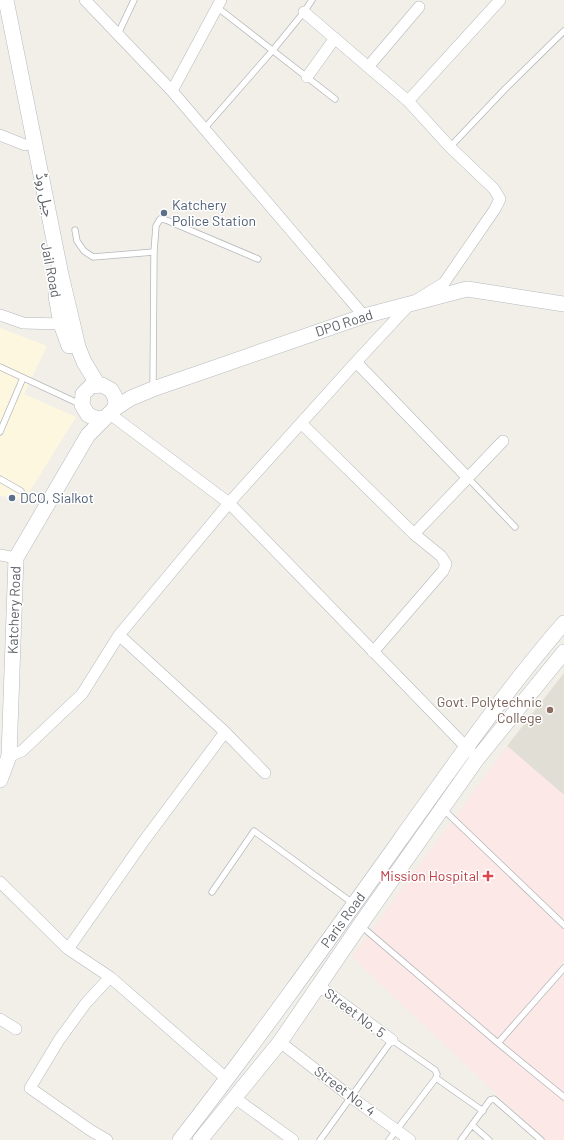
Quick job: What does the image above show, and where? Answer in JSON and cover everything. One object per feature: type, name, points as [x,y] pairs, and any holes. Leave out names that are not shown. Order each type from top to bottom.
[{"type":"main road","name":"جیل روڈ","points":[[6,0],[31,148],[78,347],[92,387]]},
{"type":"main road","points":[[0,17],[31,148]]},
{"type":"main road","name":"Jail Road","points":[[31,148],[61,324],[70,349],[92,387]]},
{"type":"main road","name":"DPO Road","points":[[105,415],[131,398],[153,389],[364,316],[467,289],[564,304]]},
{"type":"main road","points":[[92,387],[108,388],[113,393],[116,403],[105,415],[88,415],[82,405],[83,394],[92,387]]},
{"type":"main road","points":[[113,393],[131,398]]},
{"type":"main road","name":"Katchery Road","points":[[1,774],[9,756],[16,558],[88,435],[105,415]]},
{"type":"main road","name":"Paris Road","points":[[180,1140],[227,1079],[354,905],[466,747],[539,651],[564,623]]},
{"type":"main road","points":[[539,651],[554,664]]},
{"type":"main road","name":"Paris Road","points":[[200,1140],[280,1042],[477,759],[564,652]]},
{"type":"street","points":[[85,0],[172,91],[364,316]]},
{"type":"street","points":[[408,101],[500,0]]},
{"type":"street","points":[[172,91],[220,4]]},
{"type":"street","points":[[368,67],[419,7]]},
{"type":"street","points":[[9,756],[22,751],[82,694],[118,636],[229,503],[410,304],[444,283],[495,209],[500,199],[494,190],[450,147],[408,101],[304,12]]},
{"type":"street","points":[[307,77],[335,38]]},
{"type":"street","points":[[0,135],[31,148]]},
{"type":"street","points":[[0,315],[23,323],[61,324]]},
{"type":"street","points":[[356,362],[468,478]]},
{"type":"street","points":[[105,415],[229,503],[477,759]]},
{"type":"street","points":[[301,423],[414,534],[441,556],[446,564],[446,568],[373,652]]},
{"type":"street","points":[[414,534],[503,441]]},
{"type":"street","points":[[0,555],[16,558]]},
{"type":"street","points":[[118,636],[225,732],[265,773]]},
{"type":"street","points":[[68,949],[143,842],[225,732]]},
{"type":"street","points":[[0,882],[68,949],[110,978],[227,1079]]},
{"type":"street","points":[[107,1140],[90,1130],[30,1088],[59,1040],[86,1003],[110,978]]},
{"type":"street","name":"Street No. 5","points":[[319,986],[392,1040]]},
{"type":"street","points":[[0,1019],[16,1029]]},
{"type":"street","name":"Street No. 4","points":[[280,1042],[410,1140]]},
{"type":"street","points":[[235,1098],[292,1140]]},
{"type":"lane","points":[[118,35],[134,0]]},
{"type":"lane","points":[[204,129],[273,50],[312,0]]},
{"type":"lane","points":[[220,4],[273,50],[334,99]]},
{"type":"lane","points":[[450,147],[505,89],[564,31]]},
{"type":"lane","points":[[153,389],[154,252],[156,226],[160,219],[166,220],[258,259]]},
{"type":"lane","points":[[75,230],[77,241],[84,251],[93,257],[154,252]]},
{"type":"lane","points":[[0,367],[82,405]]},
{"type":"lane","points":[[0,432],[23,378]]},
{"type":"lane","points":[[468,478],[515,527]]},
{"type":"lane","points":[[0,479],[22,490]]},
{"type":"lane","points":[[442,809],[564,925]]},
{"type":"lane","points":[[212,892],[254,831],[354,905]]},
{"type":"lane","points":[[360,925],[498,1043],[564,1097]]},
{"type":"lane","points":[[498,1043],[564,968]]},
{"type":"lane","points":[[320,1140],[392,1040],[435,1070],[437,1074],[436,1078],[389,1140]]},
{"type":"lane","points":[[436,1078],[483,1111]]},
{"type":"lane","points":[[461,1140],[490,1100],[494,1099],[541,1140]]},
{"type":"lane","points":[[472,1126],[489,1140]]},
{"type":"shaded area","points":[[0,328],[47,346],[24,394],[76,417],[25,499],[0,496]]},
{"type":"shaded area","name":"Govt. Polytechnic College","points":[[564,673],[564,795],[507,746]]},
{"type":"shaded area","name":"Mission Hospital","points":[[507,746],[564,795],[564,1140],[545,1140],[352,957]]},
{"type":"place","name":"Katchery Police Station","points":[[164,213]]},
{"type":"place","name":"DCO, Sialkot","points":[[12,498]]},
{"type":"place","name":"Govt. Polytechnic College","points":[[550,710]]},
{"type":"place","name":"Mission Hospital","points":[[488,876]]}]
